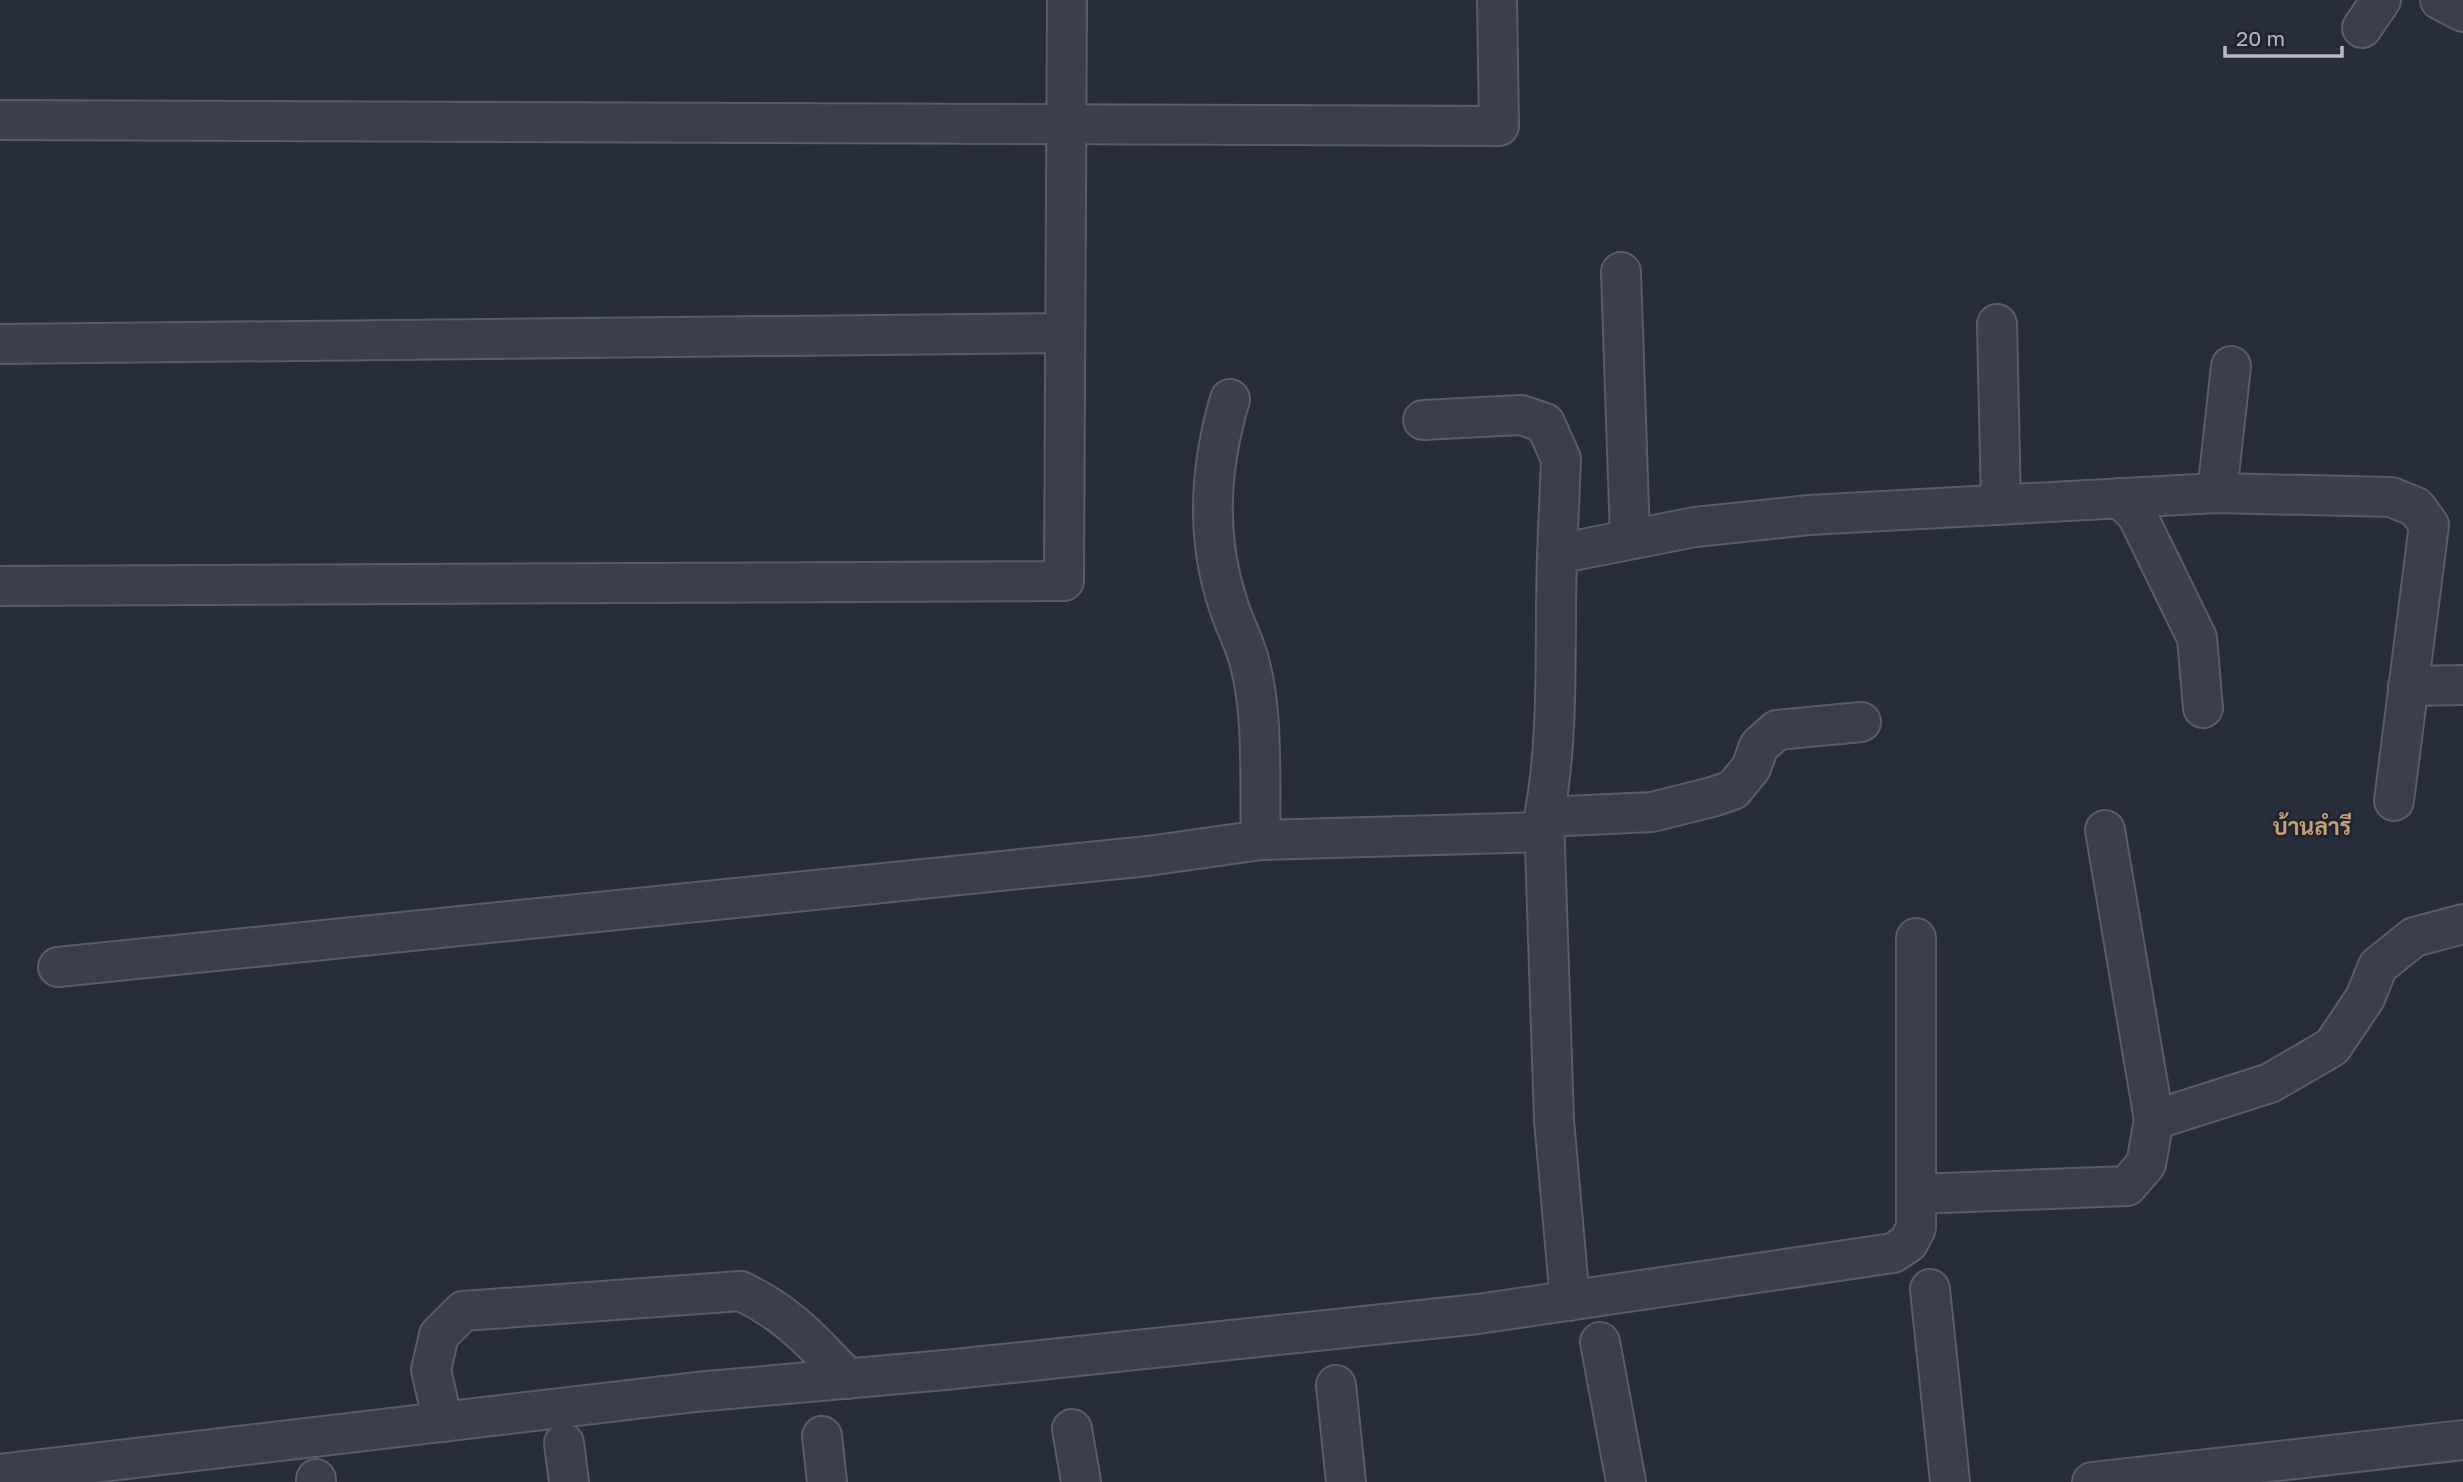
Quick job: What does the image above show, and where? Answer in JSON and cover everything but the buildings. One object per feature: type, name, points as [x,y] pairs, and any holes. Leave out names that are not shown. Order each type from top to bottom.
[{"type":"street","points":[[0,586],[1064,581],[1067,0]]},
{"type":"street","points":[[0,120],[1499,126],[1497,0]]},
{"type":"street","points":[[2440,0],[2463,12]]},
{"type":"street","points":[[1621,272],[1630,538]]},
{"type":"street","points":[[1997,324],[2001,504]]},
{"type":"street","points":[[0,344],[1065,333]]},
{"type":"street","points":[[2217,493],[2231,366]]},
{"type":"street","points":[[1230,399],[1216,446],[1210,501],[1227,601],[1250,664],[1259,754],[1261,839]]},
{"type":"street","points":[[1423,420],[1521,415],[1545,423],[1561,459],[1552,726],[1544,824],[1554,1120],[1570,1301]]},
{"type":"street","points":[[1557,554],[1695,527],[1809,515],[2217,493],[2391,497],[2416,507],[2429,525],[2395,801]]},
{"type":"street","points":[[2120,498],[2137,515],[2197,638],[2203,708]]},
{"type":"street","points":[[2408,687],[2463,685]]},
{"type":"street","points":[[58,967],[1148,856],[1261,839],[1544,824],[1652,812],[1733,790],[1751,768],[1759,746],[1777,730],[1861,722]]},
{"type":"street","points":[[1917,1194],[2126,1186],[2146,1164],[2154,1120],[2105,830]]},
{"type":"street","points":[[2154,1120],[2270,1083],[2332,1047],[2365,998],[2378,966],[2414,937],[2463,924]]},
{"type":"street","points":[[0,1474],[696,1392],[848,1379],[1478,1314],[1893,1253],[1908,1243],[1916,1228],[1916,938]]},
{"type":"street","points":[[1930,1289],[1950,1482]]},
{"type":"street","points":[[443,1422],[431,1370],[439,1335],[463,1311],[741,1291],[773,1307],[793,1321],[848,1379]]},
{"type":"street","points":[[1600,1342],[1626,1482]]},
{"type":"street","points":[[1336,1385],[1346,1482]]},
{"type":"street","points":[[1072,1429],[1081,1482]]},
{"type":"street","points":[[822,1436],[827,1482]]},
{"type":"street","points":[[2092,1482],[2463,1440]]},
{"type":"street","points":[[564,1443],[569,1482]]},
{"type":"district","name":"บ้านลำรี","points":[[2312,826]]}]
